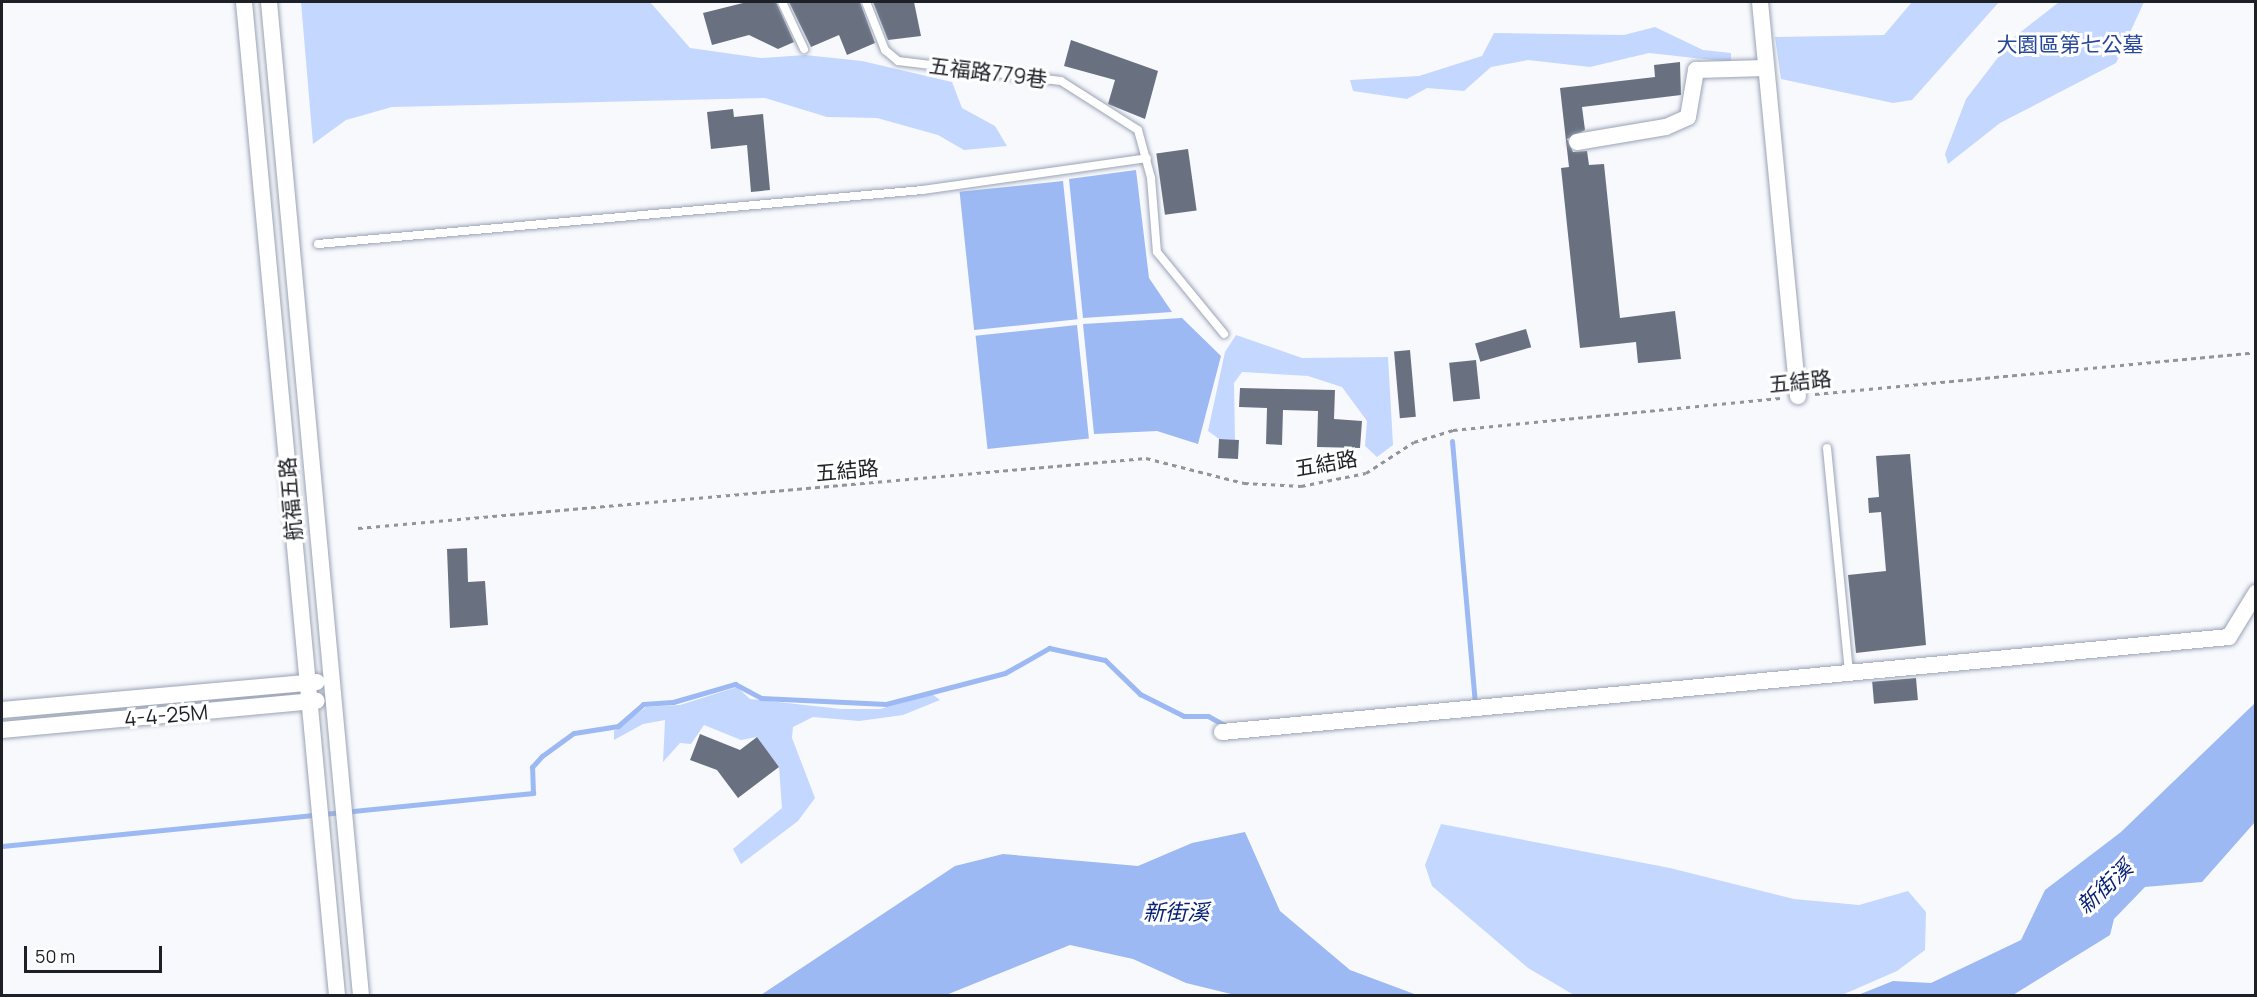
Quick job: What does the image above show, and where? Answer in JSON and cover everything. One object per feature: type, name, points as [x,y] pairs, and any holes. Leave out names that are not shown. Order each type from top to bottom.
[{"type":"street","name":"航福五路","points":[[244,2],[337,996]]},
{"type":"street","name":"航福五路","points":[[269,2],[329,681],[361,996]]},
{"type":"street","points":[[1760,2],[1798,396]]},
{"type":"street","points":[[1577,142],[1666,127],[1688,117],[1696,70],[1766,68]]},
{"type":"street","points":[[1222,732],[1849,675],[2229,637],[2256,593]]},
{"type":"street","name":"4-4-25M","points":[[2,710],[329,681]]},
{"type":"street","name":"4-4-25M","points":[[2,730],[331,700]]},
{"type":"lane","points":[[782,2],[804,49]]},
{"type":"lane","name":"五福路779巷","points":[[866,2],[885,50],[898,61],[1061,81],[1138,130],[1147,158],[1157,252],[1224,334]]},
{"type":"lane","points":[[318,244],[923,190],[1147,158]]},
{"type":"lane","points":[[1827,448],[1849,675]]},
{"type":"path","name":"五結路","points":[[358,528],[1146,458],[1244,483],[1301,486],[1366,473],[1414,442],[1453,430],[2256,352]]},
{"type":"green space","points":[[301,2],[650,2],[690,48],[761,58],[805,55],[862,61],[952,82],[962,108],[995,126],[1007,146],[964,150],[938,135],[877,118],[827,117],[765,98],[392,107],[346,120],[313,144]]},
{"type":"green space","name":"大園區第七公墓","points":[[1912,2],[1999,2],[1912,100],[1893,103],[1781,79],[1775,37],[1884,35]]},
{"type":"green space","name":"大園區第七公墓","points":[[2059,2],[2144,2],[2116,63],[2000,123],[1948,164],[1945,154],[1966,99],[2013,38]]},
{"type":"green space","points":[[1655,27],[1703,50],[1731,53],[1731,62],[1649,53],[1590,67],[1528,60],[1491,67],[1464,91],[1427,88],[1407,99],[1353,91],[1350,80],[1419,76],[1482,56],[1494,33],[1624,35]]},
{"type":"green space","points":[[1236,335],[1302,358],[1388,357],[1393,445],[1377,457],[1365,446],[1367,421],[1342,387],[1308,376],[1242,372],[1234,383],[1235,440],[1219,439],[1208,431],[1225,352]]},
{"type":"green space","points":[[737,687],[750,699],[841,709],[880,709],[932,694],[940,700],[903,715],[859,721],[813,717],[793,727],[792,738],[815,798],[798,821],[741,864],[733,849],[782,808],[779,767],[757,737],[741,740],[704,725],[691,744],[680,743],[663,762],[665,720],[643,724],[614,740],[614,731],[646,707],[680,705]]},
{"type":"green space","points":[[1441,824],[1670,868],[1794,899],[1859,905],[1908,891],[1926,912],[1925,950],[1897,971],[1842,995],[1574,995],[1528,968],[1432,886],[1425,865]]},
{"type":"water","points":[[1136,170],[1149,278],[1172,312],[1083,318],[1069,179]]},
{"type":"water","points":[[1063,181],[1078,319],[974,330],[960,192]]},
{"type":"water","points":[[1182,318],[1221,356],[1198,444],[1157,431],[1094,434],[1083,324]]},
{"type":"water","points":[[1077,325],[1089,438],[987,449],[976,336]]},
{"type":"water","name":"新街溪","points":[[2255,703],[2255,822],[2202,882],[2145,887],[2114,919],[2110,935],[2013,995],[1858,995],[1893,981],[1931,983],[2021,940],[2045,890],[2121,832]]},
{"type":"water","name":"新街溪","points":[[1245,832],[1280,911],[1350,970],[1417,995],[1235,995],[1186,983],[1133,959],[1070,945],[946,995],[761,995],[955,866],[1003,854],[1138,866],[1192,843]]},
{"type":"building","points":[[747,2],[776,2],[794,42],[778,49],[749,35],[712,45],[703,13]]},
{"type":"building","points":[[789,2],[860,2],[875,43],[847,55],[839,35],[811,47]]},
{"type":"building","points":[[873,2],[914,2],[921,36],[888,40]]},
{"type":"building","points":[[1071,40],[1158,71],[1145,119],[1108,104],[1115,80],[1064,66]]},
{"type":"building","points":[[1680,62],[1681,95],[1582,107],[1585,130],[1567,139],[1573,152],[1587,151],[1589,165],[1604,164],[1620,318],[1675,311],[1681,359],[1638,363],[1636,342],[1580,348],[1561,168],[1569,167],[1560,88],[1655,77],[1654,65]]},
{"type":"building","points":[[733,109],[734,117],[763,114],[770,190],[751,192],[747,145],[711,149],[707,112]]},
{"type":"building","points":[[1188,149],[1197,210],[1165,215],[1156,153]]},
{"type":"building","points":[[1526,329],[1531,347],[1480,362],[1475,344]]},
{"type":"building","points":[[1410,350],[1416,417],[1400,418],[1394,351]]},
{"type":"building","points":[[1476,360],[1480,399],[1453,402],[1449,363]]},
{"type":"building","points":[[1240,388],[1335,390],[1334,419],[1362,421],[1360,448],[1317,447],[1318,411],[1283,410],[1282,445],[1266,444],[1267,408],[1239,407]]},
{"type":"building","points":[[1219,439],[1239,440],[1238,459],[1218,458]]},
{"type":"building","points":[[1910,454],[1926,645],[1856,653],[1848,575],[1886,571],[1881,512],[1869,513],[1868,498],[1879,497],[1876,456]]},
{"type":"building","points":[[467,548],[468,582],[485,581],[488,625],[450,628],[447,549]]},
{"type":"building","points":[[1916,678],[1918,700],[1874,704],[1872,682]]},
{"type":"building","points":[[700,734],[740,750],[757,737],[779,767],[738,798],[717,770],[690,760]]},
{"type":"waterway","points":[[1452,441],[1475,702]]},
{"type":"waterway","points":[[2,846],[533,793],[532,767],[542,756],[574,733],[618,726],[643,704],[673,702],[735,684],[761,698],[886,704],[1005,673],[1049,648],[1105,660],[1140,694],[1184,716],[1208,716],[1224,725]]}]
